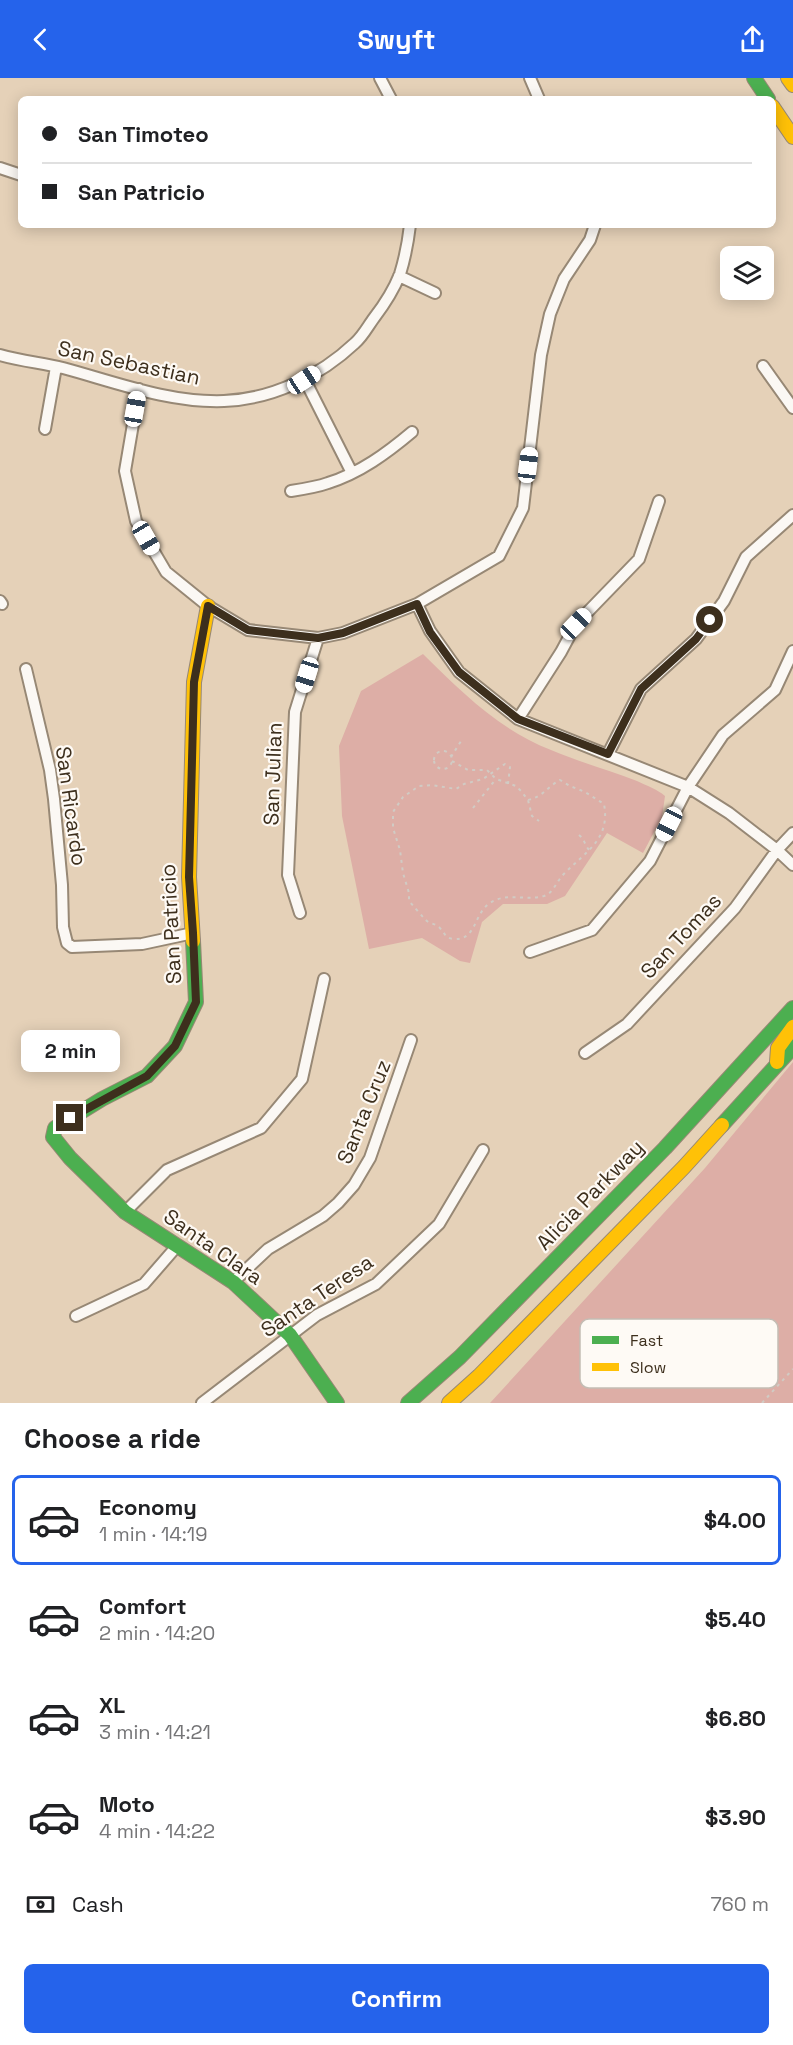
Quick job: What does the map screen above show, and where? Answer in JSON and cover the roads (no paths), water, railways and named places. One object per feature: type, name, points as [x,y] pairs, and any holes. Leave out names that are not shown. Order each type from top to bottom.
[{"type":"main road","points":[[754,78],[766,96]]},
{"type":"main road","points":[[788,78],[793,85]]},
{"type":"main road","points":[[776,112],[793,137]]},
{"type":"main road","name":"San Patricio","points":[[53,1137],[55,1128],[102,1099],[147,1076],[175,1046],[196,1002],[189,877],[194,682],[208,606]]},
{"type":"main road","name":"Alicia Parkway","points":[[408,1403],[460,1357],[665,1148],[793,1008]]},
{"type":"main road","points":[[777,1063],[778,1048],[793,1027]]},
{"type":"main road","points":[[449,1403],[479,1376],[684,1167],[793,1047]]},
{"type":"main road","name":"Santa Clara","points":[[53,1137],[70,1158],[124,1212],[233,1282],[290,1335],[338,1403]]},
{"type":"street","points":[[380,78],[389,96]]},
{"type":"street","points":[[530,78],[538,96]]},
{"type":"street","points":[[0,168],[18,174]]},
{"type":"street","name":"San Sebastian","points":[[0,355],[184,399],[225,401],[265,394],[304,380],[333,362],[357,341],[382,307],[399,276],[408,246],[410,228]]},
{"type":"street","points":[[139,389],[124,471],[136,521],[166,572],[208,606],[248,630],[318,638],[343,633],[417,604],[499,556],[523,508],[542,355],[550,314],[564,279],[590,240],[594,228]]},
{"type":"street","points":[[399,276],[435,292]]},
{"type":"street","points":[[763,366],[793,408]]},
{"type":"street","points":[[45,429],[56,367]]},
{"type":"street","points":[[304,380],[352,473]]},
{"type":"street","points":[[291,491],[328,483],[352,473],[385,454],[412,432]]},
{"type":"street","points":[[518,719],[576,624],[639,559],[659,501]]},
{"type":"street","points":[[608,754],[641,689],[696,639],[724,602],[746,557],[793,514]]},
{"type":"street","points":[[417,604],[430,632],[459,672],[518,719],[688,787],[729,813],[793,865]]},
{"type":"street","name":"San Julian","points":[[300,913],[288,875],[295,712],[318,638]]},
{"type":"street","points":[[530,952],[592,930],[650,861],[688,787],[723,735],[775,690],[793,651]]},
{"type":"street","name":"San Ricardo","points":[[26,669],[50,770],[58,827],[64,938],[67,943],[72,947],[142,944],[193,933]]},
{"type":"street","name":"San Tomas","points":[[585,1053],[627,1024],[735,908],[777,850],[793,833]]},
{"type":"street","points":[[124,1212],[167,1170],[261,1128],[302,1079],[324,979]]},
{"type":"street","name":"Santa Cruz","points":[[233,1282],[268,1249],[323,1216],[354,1185],[370,1158],[411,1040]]},
{"type":"street","name":"Santa Teresa","points":[[202,1403],[317,1315],[376,1284],[439,1224],[483,1150]]},
{"type":"street","points":[[76,1316],[144,1284],[177,1246]]}]
